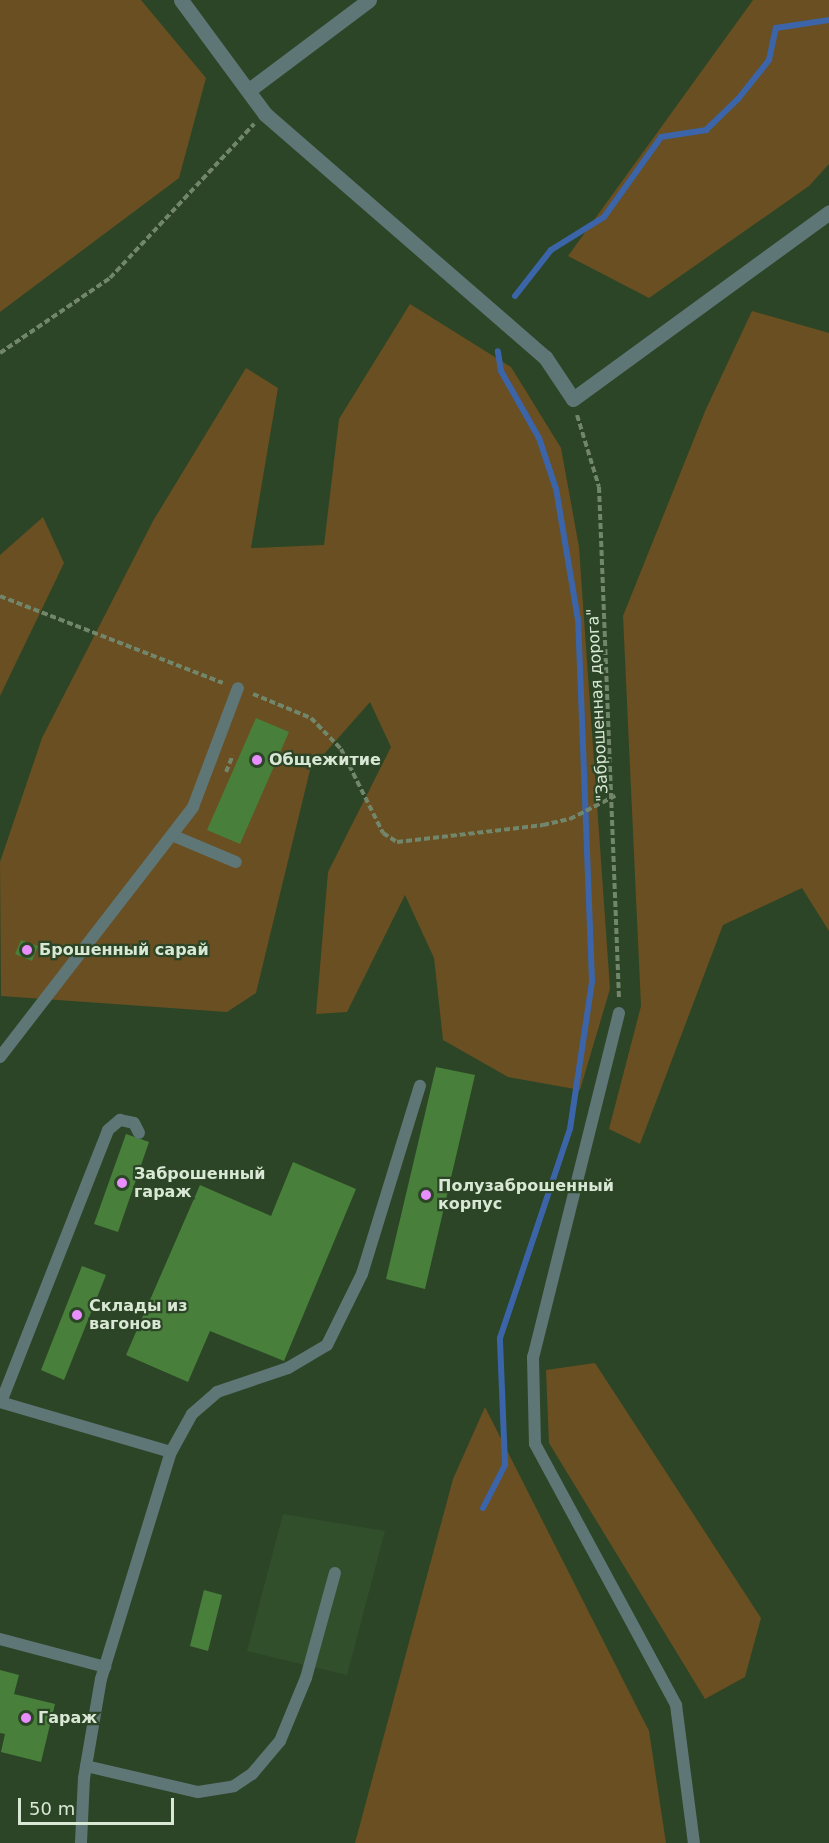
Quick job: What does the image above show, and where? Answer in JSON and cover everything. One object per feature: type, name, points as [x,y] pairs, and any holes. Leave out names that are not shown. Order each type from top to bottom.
[{"type":"street","points":[[181,0],[265,114],[546,357],[573,399],[829,212]]},
{"type":"street","points":[[249,90],[369,0]]},
{"type":"lane","points":[[0,1057],[174,836],[214,758],[238,688]]},
{"type":"lane","points":[[174,836],[236,862]]},
{"type":"lane","points":[[619,1014],[533,1357],[535,1444],[676,1705],[694,1843]]},
{"type":"lane","points":[[81,1843],[86,1766],[105,1667],[171,1452],[192,1414],[217,1392],[309,1358],[339,1329],[362,1274],[420,1086]]},
{"type":"lane","points":[[139,1133],[134,1123],[120,1120],[108,1130],[0,1402],[171,1452]]},
{"type":"lane","points":[[86,1766],[198,1792],[234,1786],[252,1774],[280,1740],[301,1688],[335,1573]]},
{"type":"lane","points":[[0,1639],[105,1667]]},
{"type":"path","points":[[0,353],[110,278],[265,114]]},
{"type":"path","name":"\"Заброшенная дорога\"","points":[[573,399],[599,487],[615,796],[619,1014]]},
{"type":"path","points":[[410,843],[570,819],[615,796]]},
{"type":"shaded area","points":[[0,0],[141,0],[206,78],[179,178],[0,312]]},
{"type":"shaded area","points":[[753,0],[829,0],[829,164],[809,186],[649,298],[568,256]]},
{"type":"shaded area","points":[[410,304],[511,367],[561,448],[579,547],[610,989],[580,1090],[508,1077],[443,1040],[434,958],[405,895],[347,1012],[316,1014],[328,872],[391,747],[370,702],[310,770],[256,993],[227,1012],[1,996],[0,862],[42,738],[153,521],[246,368],[278,388],[251,548],[324,545],[339,419]]},
{"type":"shaded area","points":[[752,311],[829,333],[829,931],[802,888],[723,925],[640,1144],[609,1129],[641,1006],[623,616],[706,409]]},
{"type":"shaded area","points":[[43,517],[64,563],[0,696],[0,555]]},
{"type":"shaded area","points":[[595,1363],[761,1618],[745,1677],[705,1699],[549,1443],[546,1370]]},
{"type":"shaded area","points":[[485,1407],[649,1731],[666,1843],[355,1843],[453,1479]]},
{"type":"shaded area","points":[[283,1514],[385,1531],[347,1675],[247,1651]]},
{"type":"building","name":"Общежитие","points":[[256,718],[289,732],[240,844],[207,830]]},
{"type":"building","name":"Брошенный сарай","points":[[21,940],[38,946],[32,961],[15,954]]},
{"type":"building","name":"Полузаброшенный корпус","points":[[436,1067],[475,1075],[425,1289],[386,1279]]},
{"type":"building","name":"Заброшенный гараж","points":[[126,1134],[149,1142],[118,1232],[94,1224]]},
{"type":"building","points":[[293,1162],[356,1189],[284,1361],[210,1331],[188,1382],[126,1355],[200,1185],[271,1216]]},
{"type":"building","name":"Склады из вагонов","points":[[82,1266],[106,1275],[64,1380],[41,1370]]},
{"type":"building","points":[[204,1590],[222,1595],[208,1651],[190,1646]]},
{"type":"building","name":"Гараж","points":[[0,1670],[19,1675],[14,1694],[55,1704],[41,1762],[1,1752],[5,1734],[0,1733]]},
{"type":"waterway","points":[[515,296],[551,250],[604,217],[661,137],[706,130],[738,99],[769,60],[776,28],[829,20]]},
{"type":"waterway","points":[[483,1508],[505,1465],[500,1338],[570,1129],[592,981],[578,620],[556,489],[539,438],[501,371],[498,351]]},
{"type":"place","name":"Общежитие","points":[[257,760]]},
{"type":"place","name":"Брошенный сарай","points":[[27,950]]},
{"type":"place","name":"Заброшенный гараж","points":[[122,1183]]},
{"type":"place","name":"Полузаброшенный корпус","points":[[426,1195]]},
{"type":"place","name":"Склады из вагонов","points":[[77,1315]]},
{"type":"place","name":"Гараж","points":[[26,1718]]}]
